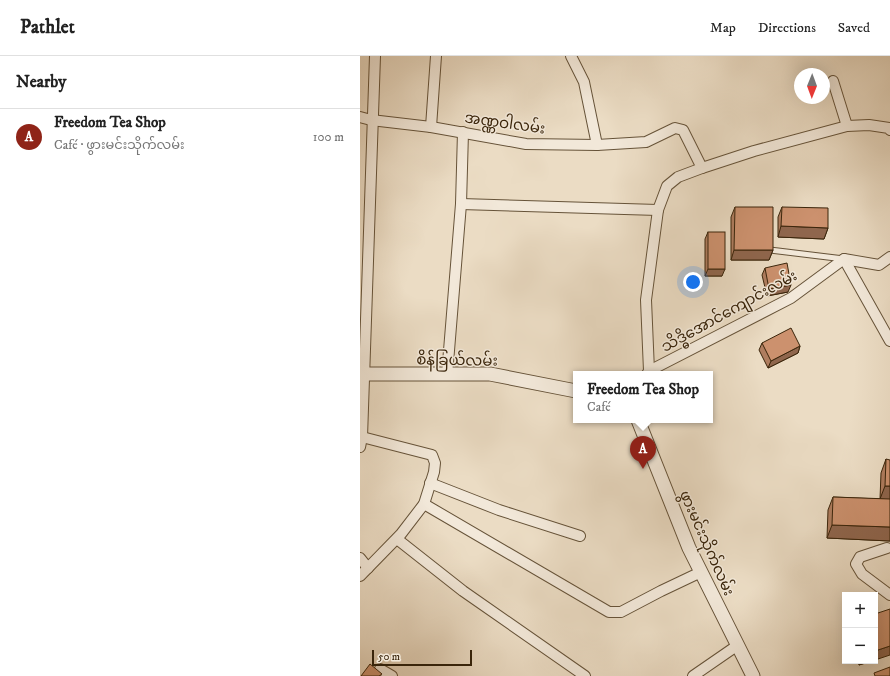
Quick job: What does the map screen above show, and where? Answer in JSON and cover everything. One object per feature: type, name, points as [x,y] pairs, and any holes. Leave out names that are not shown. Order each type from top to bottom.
[{"type":"street","points":[[360,576],[397,539],[424,504],[435,463],[432,455],[361,442],[365,188],[375,56]]},
{"type":"street","points":[[431,127],[436,56]]},
{"type":"street","points":[[571,56],[584,82],[596,145]]},
{"type":"street","points":[[833,81],[847,126]]},
{"type":"street","name":"အဏ္ဏဝါလမ်း","points":[[360,117],[371,120],[463,132],[526,144],[596,145],[646,142],[675,128],[683,130],[702,168]]},
{"type":"street","points":[[648,371],[646,300],[658,210],[667,186],[678,177],[702,168],[754,151],[847,126],[869,125],[889,128],[890,130]]},
{"type":"street","points":[[447,375],[461,204],[463,132]]},
{"type":"street","points":[[461,204],[658,210]]},
{"type":"street","points":[[844,258],[879,265],[890,257]]},
{"type":"street","points":[[844,258],[890,342]]},
{"type":"street","name":"သိဒ္ဓိအောင်ကျောင်းလမ်း","points":[[652,371],[790,298],[844,258]]},
{"type":"street","name":"စိန်ခြယ်လမ်း","points":[[362,375],[490,374],[573,390]]},
{"type":"street","name":"ဖွားမင်းသိုက်လမ်း","points":[[639,423],[690,548],[753,676]]},
{"type":"street","points":[[430,483],[499,510],[580,536]]},
{"type":"street","points":[[424,504],[609,612],[621,612],[701,572]]},
{"type":"street","points":[[397,539],[463,591],[585,676]]},
{"type":"street","points":[[887,548],[860,557],[856,564],[862,574],[890,595]]},
{"type":"street","points":[[360,558],[368,568]]},
{"type":"street","points":[[693,676],[738,645]]},
{"type":"street","points":[[380,669],[392,676]]},
{"type":"lane","points":[[770,250],[844,258]]},
{"type":"building","points":[[735,207],[773,207],[773,250],[734,250]]},
{"type":"building","points":[[782,207],[828,208],[828,228],[781,226]]},
{"type":"building","points":[[708,232],[725,232],[725,269],[708,269]]},
{"type":"building","points":[[787,263],[791,285],[769,289],[765,268]]},
{"type":"building","points":[[791,328],[800,346],[771,361],[762,343]]},
{"type":"building","points":[[886,459],[890,460],[890,486],[885,486]]},
{"type":"building","points":[[833,497],[890,499],[890,527],[832,525]]},
{"type":"building","points":[[890,609],[890,646],[878,650],[878,628],[878,613]]},
{"type":"building","points":[[370,664],[382,674],[379,676],[361,676]]},
{"type":"building","points":[[890,667],[890,676],[875,676],[874,673]]},
{"type":"place","name":"Freedom Tea Shop","points":[[643,469]]}]
